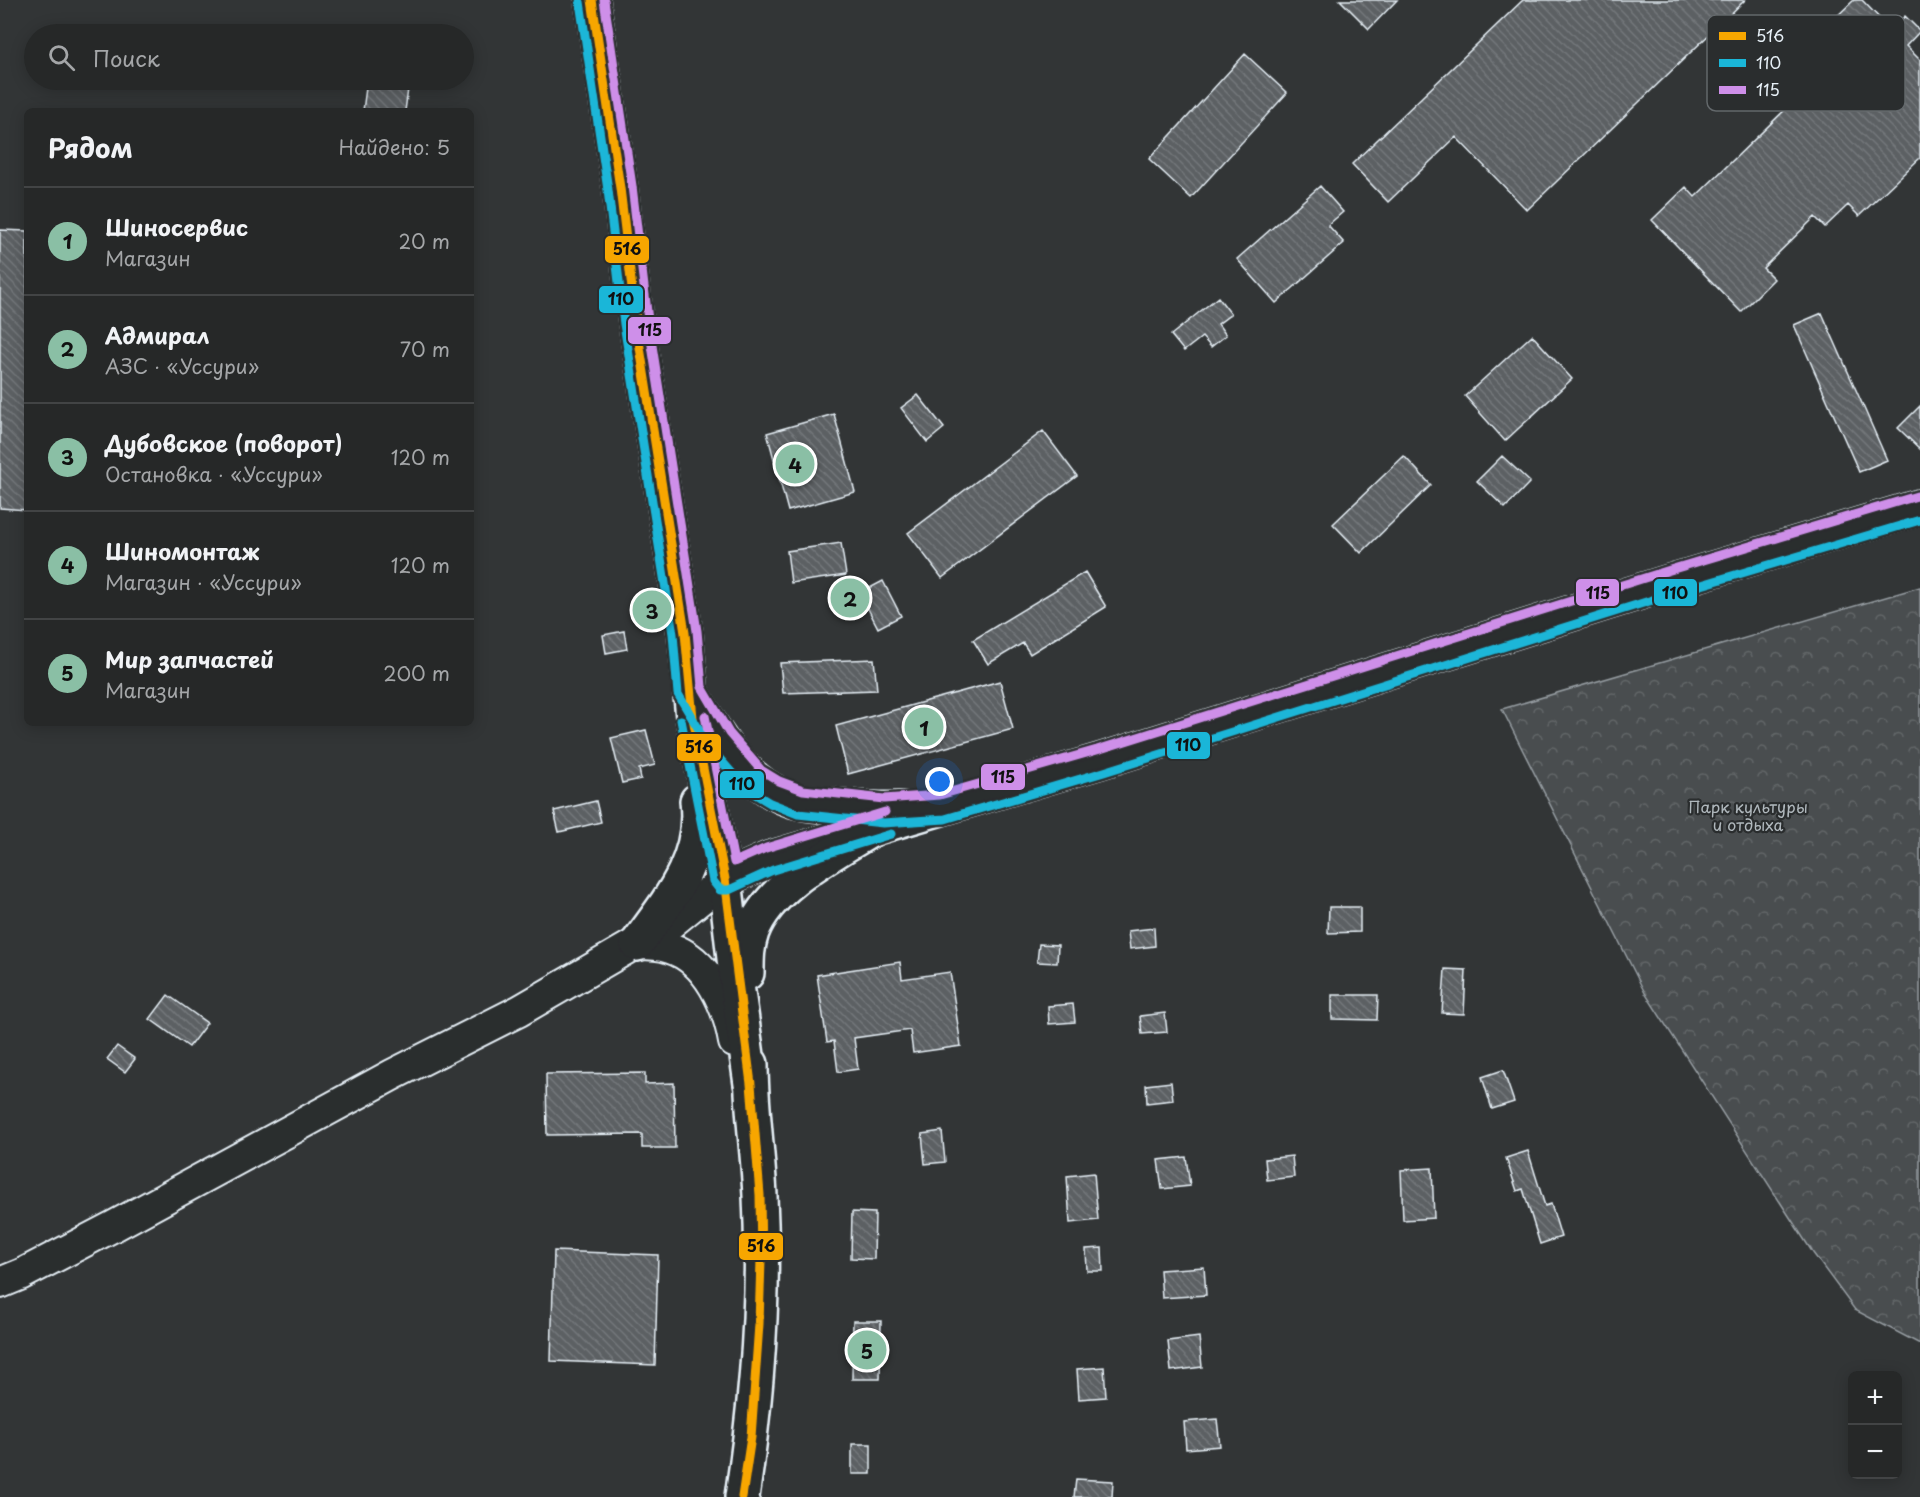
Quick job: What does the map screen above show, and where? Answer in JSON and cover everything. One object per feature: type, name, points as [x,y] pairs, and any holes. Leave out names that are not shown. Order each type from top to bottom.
[{"type":"main road","points":[[592,0],[620,188],[636,322],[685,633],[699,813],[696,843],[690,864],[665,906],[637,944]]},
{"type":"main road","points":[[725,879],[769,859],[1111,758],[1685,578],[1920,507]]},
{"type":"main road","points":[[692,705],[718,740],[753,779],[774,792],[800,802],[884,811],[942,807]]},
{"type":"main road","points":[[692,705],[725,879],[751,1084]]},
{"type":"main road","points":[[742,1497],[751,1437],[759,1324],[760,1196],[751,1084],[748,946],[753,930],[775,898],[802,874],[877,826]]},
{"type":"street","points":[[0,1283],[114,1226],[392,1075],[519,1011],[637,944],[671,922],[725,879]]},
{"type":"street","points":[[637,944],[670,948],[688,957],[705,973],[722,1002],[732,1029],[741,1078],[753,1119]]},
{"type":"green space","name":"Парк культуры и отдыха","points":[[1920,587],[1920,1344],[1855,1310],[1813,1253],[1645,993],[1502,709]]},
{"type":"building","points":[[1340,0],[1397,0],[1369,29]]},
{"type":"building","points":[[1523,0],[1745,0],[1729,15],[1707,15],[1707,37],[1527,210],[1456,137],[1388,202],[1352,164]]},
{"type":"building","points":[[1854,0],[1862,0],[1876,15],[1838,15]]},
{"type":"building","points":[[1905,16],[1920,31],[1906,46],[1920,60],[1920,158],[1859,216],[1848,205],[1825,227],[1815,217],[1763,268],[1774,279],[1741,312],[1652,220],[1686,187],[1695,197],[1784,111],[1905,111]]},
{"type":"building","points":[[1245,54],[1287,93],[1191,198],[1149,159]]},
{"type":"building","points":[[366,90],[408,90],[405,108],[363,108]]},
{"type":"building","points":[[1320,186],[1343,212],[1328,225],[1344,243],[1276,303],[1237,259]]},
{"type":"building","points":[[0,230],[24,231],[24,510],[0,508]]},
{"type":"building","points":[[1218,297],[1231,314],[1218,324],[1226,335],[1211,347],[1202,337],[1184,351],[1171,335]]},
{"type":"building","points":[[1822,313],[1887,460],[1859,472],[1794,325]]},
{"type":"building","points":[[1532,335],[1572,379],[1505,441],[1465,396]]},
{"type":"building","points":[[918,395],[944,428],[927,442],[901,408]]},
{"type":"building","points":[[1920,406],[1920,449],[1898,428]]},
{"type":"building","points":[[834,414],[855,492],[788,511],[767,433]]},
{"type":"building","points":[[1043,431],[1077,476],[942,578],[908,533]]},
{"type":"building","points":[[1404,456],[1431,485],[1361,553],[1333,524]]},
{"type":"building","points":[[1502,456],[1530,482],[1505,508],[1477,481]]},
{"type":"building","points":[[841,543],[846,575],[791,583],[787,551]]},
{"type":"building","points":[[1085,572],[1106,607],[1030,654],[1023,643],[988,664],[973,640]]},
{"type":"building","points":[[883,581],[901,616],[878,628],[860,593]]},
{"type":"building","points":[[624,631],[627,649],[606,653],[603,635]]},
{"type":"building","points":[[874,659],[877,690],[783,693],[780,663]]},
{"type":"building","points":[[1000,681],[1013,729],[848,774],[836,726]]},
{"type":"building","points":[[646,730],[655,765],[639,769],[641,779],[622,783],[611,738]]},
{"type":"building","points":[[596,801],[601,822],[559,832],[554,811]]},
{"type":"building","points":[[1329,907],[1360,907],[1360,932],[1328,933]]},
{"type":"building","points":[[1154,928],[1155,946],[1130,949],[1128,931]]},
{"type":"building","points":[[1039,944],[1058,945],[1057,963],[1037,962]]},
{"type":"building","points":[[900,962],[902,979],[950,972],[961,1046],[913,1053],[910,1030],[854,1038],[858,1069],[838,1072],[834,1041],[827,1042],[817,975]]},
{"type":"building","points":[[1445,969],[1466,970],[1464,1014],[1442,1013]]},
{"type":"building","points":[[168,995],[207,1023],[189,1047],[150,1019]]},
{"type":"building","points":[[1332,995],[1378,995],[1377,1020],[1332,1019]]},
{"type":"building","points":[[1073,1004],[1075,1022],[1049,1024],[1048,1006]]},
{"type":"building","points":[[1165,1013],[1167,1032],[1142,1034],[1140,1016]]},
{"type":"building","points":[[117,1046],[135,1059],[125,1072],[107,1059]]},
{"type":"building","points":[[1503,1070],[1514,1102],[1492,1109],[1482,1077]]},
{"type":"building","points":[[645,1073],[645,1084],[674,1083],[675,1148],[642,1148],[642,1134],[547,1135],[546,1074]]},
{"type":"building","points":[[1171,1082],[1173,1100],[1147,1103],[1146,1085]]},
{"type":"building","points":[[942,1131],[945,1162],[925,1164],[922,1134]]},
{"type":"building","points":[[1528,1151],[1545,1206],[1551,1204],[1561,1237],[1540,1244],[1523,1189],[1517,1191],[1506,1158]]},
{"type":"building","points":[[1292,1156],[1294,1177],[1267,1180],[1265,1159]]},
{"type":"building","points":[[1186,1157],[1190,1186],[1162,1189],[1158,1160]]},
{"type":"building","points":[[1432,1168],[1434,1218],[1403,1220],[1401,1170]]},
{"type":"building","points":[[1094,1173],[1098,1220],[1070,1223],[1067,1176]]},
{"type":"building","points":[[852,1212],[875,1213],[874,1259],[851,1258]]},
{"type":"building","points":[[1102,1248],[1103,1271],[1087,1271],[1086,1249]]},
{"type":"building","points":[[554,1251],[658,1255],[655,1365],[551,1361]]},
{"type":"building","points":[[1204,1267],[1206,1295],[1162,1298],[1160,1270]]},
{"type":"building","points":[[853,1321],[881,1321],[880,1379],[852,1379]]},
{"type":"building","points":[[1199,1337],[1202,1367],[1171,1371],[1168,1341]]},
{"type":"building","points":[[1104,1367],[1106,1397],[1079,1399],[1077,1369]]},
{"type":"building","points":[[1217,1419],[1220,1446],[1186,1449],[1184,1422]]},
{"type":"building","points":[[852,1444],[871,1444],[871,1474],[852,1474]]},
{"type":"building","points":[[1076,1479],[1113,1481],[1112,1497],[1074,1497]]},
{"type":"transit line","name":"516","points":[[592,0],[620,188],[636,322],[685,633],[693,718],[725,879],[751,1084],[760,1195],[761,1260],[751,1437],[742,1497]]},
{"type":"transit line","name":"115","points":[[604,0],[632,186],[648,320],[697,631],[702,687],[729,733],[761,770],[779,781],[803,790],[884,799],[940,795],[1097,750],[1670,570],[1917,496]]},
{"type":"transit line","name":"110","points":[[580,2],[608,190],[624,324],[673,634],[678,694],[710,748],[745,788],[770,803],[798,814],[883,823],[945,819],[1104,772],[1678,592],[1920,520]]},
{"type":"transit line","name":"115","points":[[705,716],[734,862],[766,848],[885,812]]},
{"type":"transit line","name":"110","points":[[681,720],[713,881],[720,890],[729,890],[773,870],[891,834]]},
{"type":"place","name":"Шиномонтаж","points":[[795,464]]},
{"type":"place","name":"Адмирал","points":[[850,598]]},
{"type":"place","name":"Дубовское (поворот)","points":[[652,610]]},
{"type":"place","name":"Шиносервис","points":[[924,727]]},
{"type":"place","name":"Мир запчастей","points":[[867,1350]]}]
